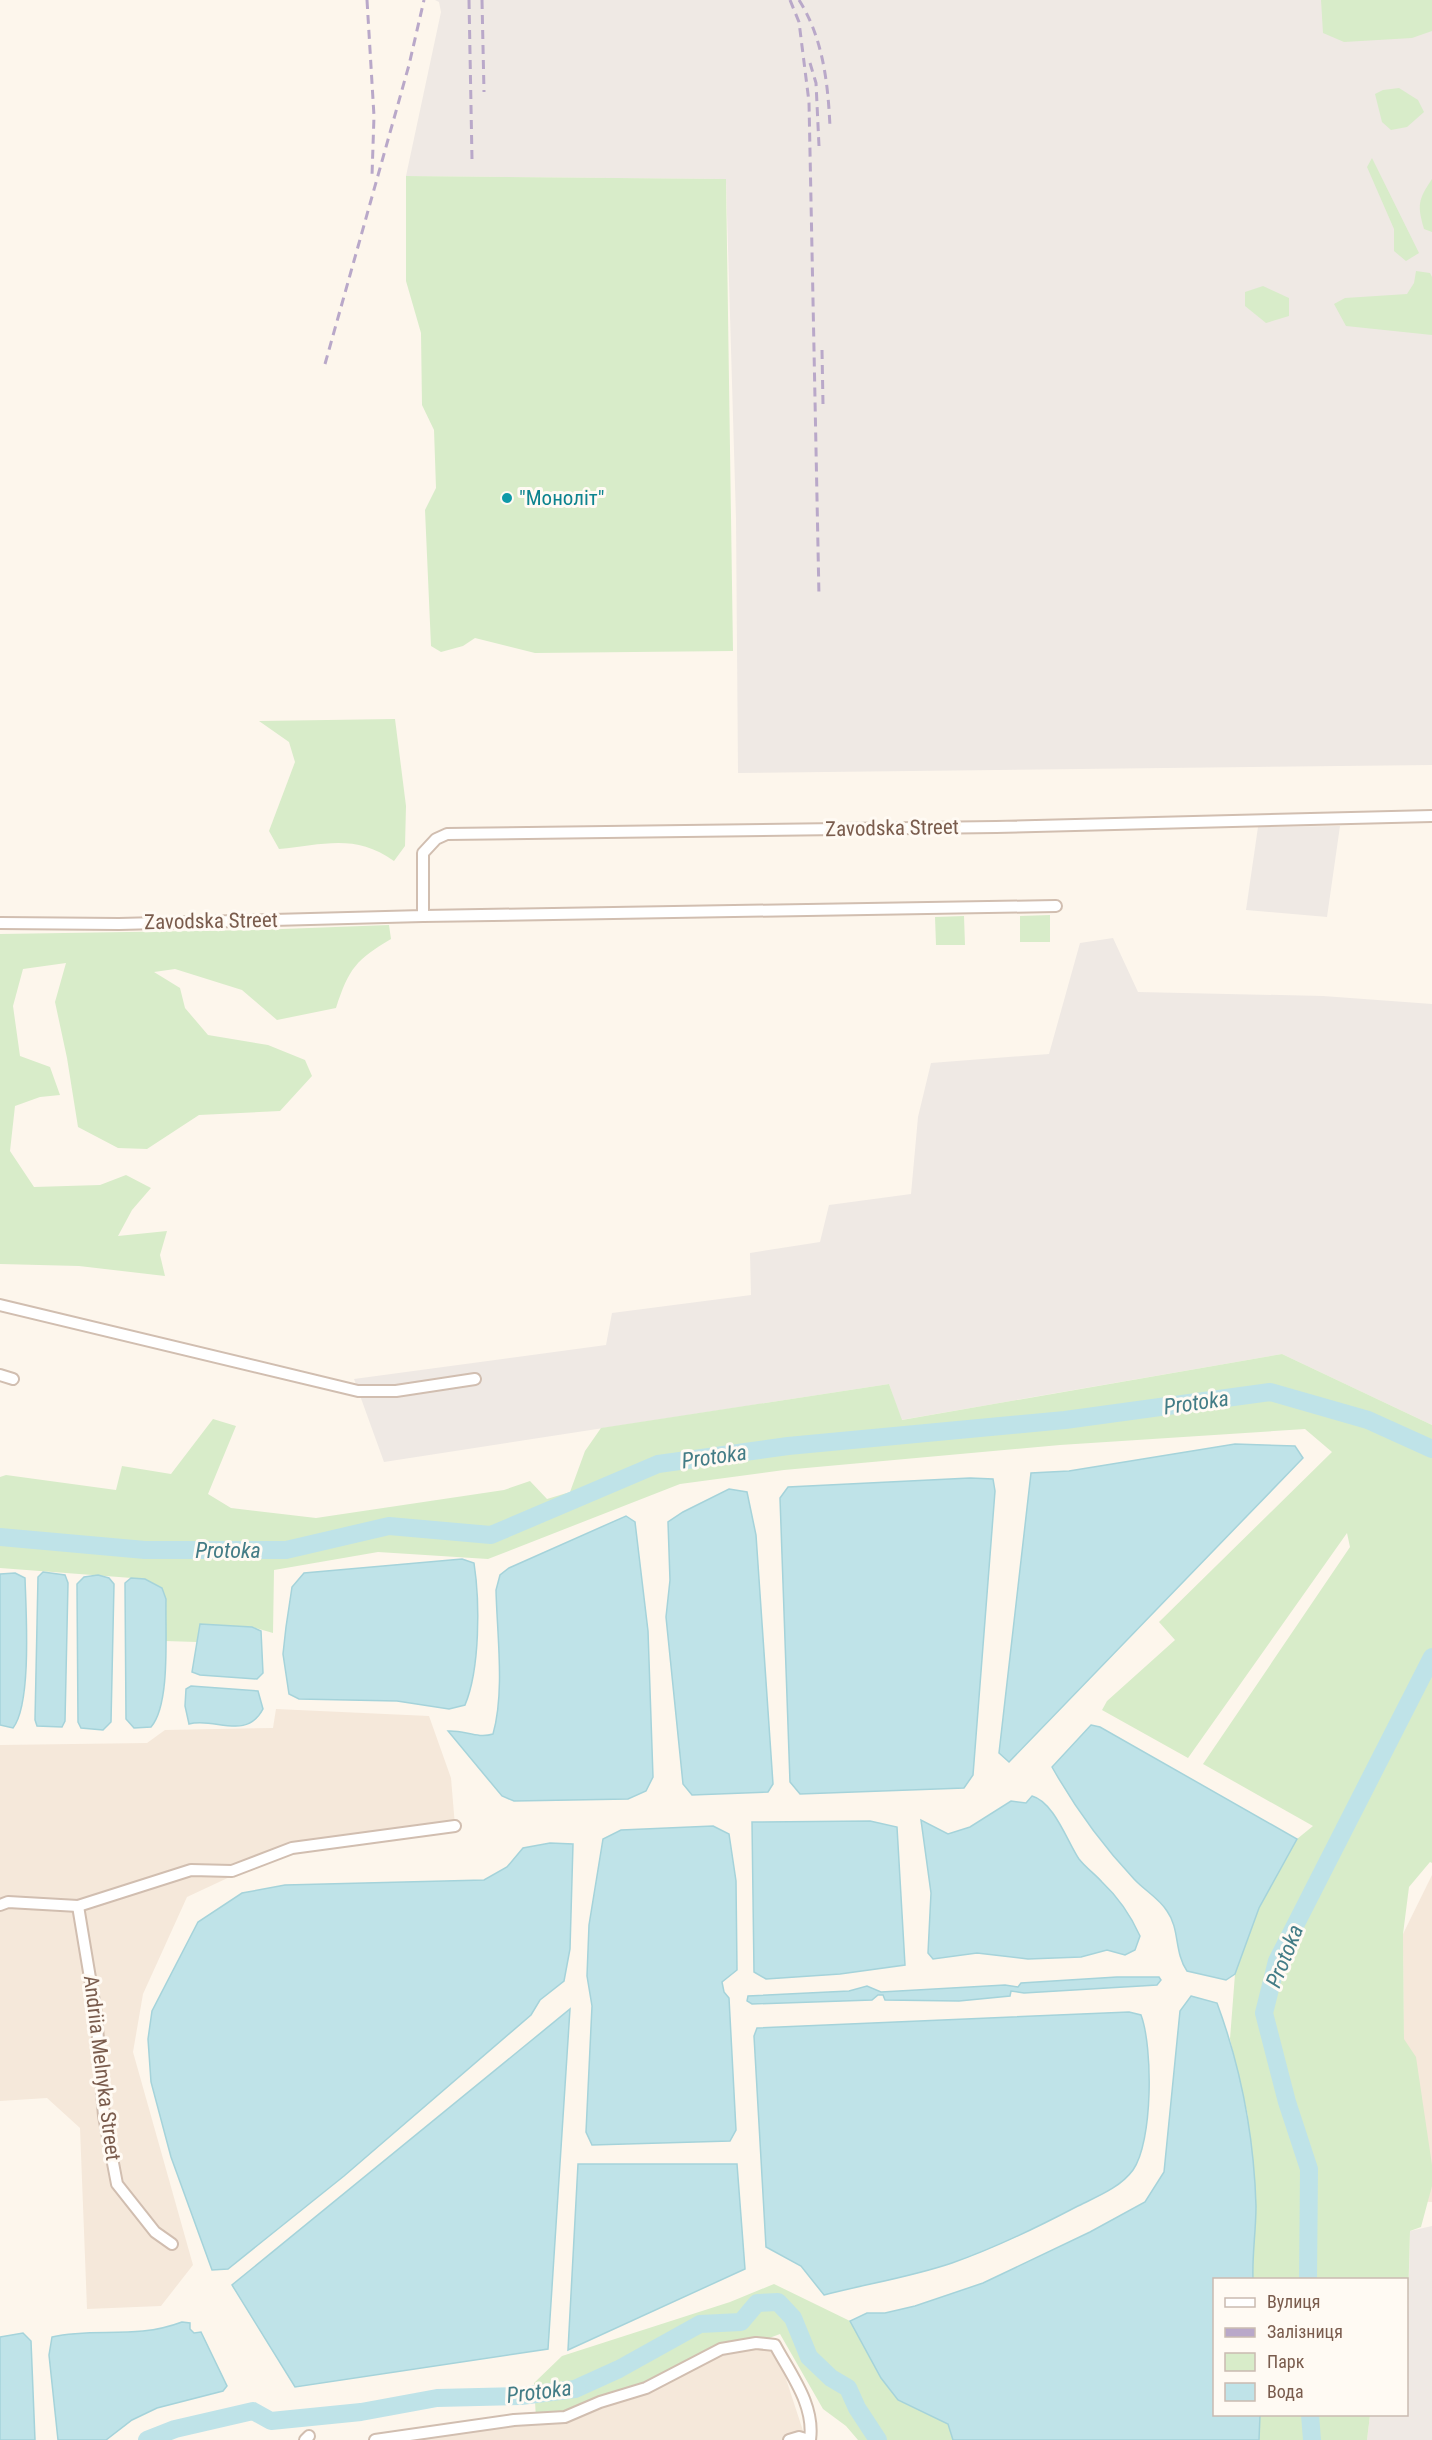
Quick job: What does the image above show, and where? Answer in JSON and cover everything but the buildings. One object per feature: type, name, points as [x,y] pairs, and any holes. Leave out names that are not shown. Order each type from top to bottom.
[{"type":"street","name":"Zavodska Street","points":[[423,916],[423,853],[436,839],[447,834],[939,828],[1432,816]]},
{"type":"street","name":"Zavodska Street","points":[[0,922],[119,924],[423,916],[1056,906]]},
{"type":"street","points":[[0,1305],[358,1391],[396,1392],[475,1379]]},
{"type":"street","points":[[0,1376],[13,1379]]},
{"type":"street","points":[[0,1905],[8,1902],[78,1906],[191,1870],[232,1871],[292,1848],[455,1826]]},
{"type":"street","name":"Andriia Melnyka Street","points":[[78,1906],[87,1949],[96,2014],[104,2116],[117,2184],[155,2232],[172,2244]]},
{"type":"street","points":[[375,2440],[514,2420],[565,2417],[600,2402],[646,2388],[721,2349],[756,2343],[775,2345],[805,2399],[812,2424],[810,2440],[791,2439]]},
{"type":"shaded area","points":[[435,0],[1432,0],[1432,765],[738,773],[736,519],[726,179],[406,176],[441,12],[439,2]]},
{"type":"shaded area","points":[[1340,826],[1327,917],[1246,910],[1258,827]]},
{"type":"shaded area","points":[[1113,938],[1138,992],[1323,996],[1432,1004],[1432,1425],[1282,1354],[901,1420],[889,1384],[384,1462],[354,1379],[606,1345],[612,1313],[751,1295],[750,1253],[820,1242],[829,1205],[911,1194],[918,1117],[931,1063],[1049,1054],[1080,943]]},
{"type":"shaded area","points":[[276,1709],[429,1716],[451,1778],[455,1826],[292,1848],[187,1897],[143,1994],[133,2052],[193,2265],[161,2306],[87,2309],[80,2128],[47,2098],[0,2101],[0,1745],[147,1743],[165,1730],[273,1728]]},
{"type":"shaded area","points":[[1432,1875],[1432,2202],[1405,2201],[1403,1934]]},
{"type":"shaded area","points":[[1432,2226],[1432,2440],[1367,2440],[1370,2416],[1408,2416],[1410,2231]]},
{"type":"shaded area","points":[[775,2345],[806,2440],[389,2440],[565,2417],[721,2349]]},
{"type":"green space","points":[[1321,0],[1432,0],[1432,31],[1412,38],[1344,42],[1323,33]]},
{"type":"green space","points":[[1399,88],[1418,100],[1424,112],[1407,127],[1391,130],[1382,122],[1375,94],[1383,90]]},
{"type":"green space","points":[[1372,158],[1419,253],[1406,261],[1394,251],[1394,229],[1367,167]]},
{"type":"green space","points":[[406,176],[726,179],[733,651],[535,653],[475,638],[463,646],[441,652],[431,646],[425,510],[436,488],[434,430],[422,405],[421,333],[406,281]]},
{"type":"green space","points":[[1432,179],[1432,232],[1424,229],[1420,203]]},
{"type":"green space","points":[[1416,271],[1430,273],[1432,277],[1432,335],[1346,326],[1334,304],[1345,298],[1407,294],[1414,283]]},
{"type":"green space","points":[[1263,286],[1289,298],[1289,316],[1266,323],[1245,306],[1245,292]]},
{"type":"green space","points":[[395,719],[406,806],[405,846],[394,861],[380,852],[352,844],[338,843],[279,849],[269,831],[295,762],[289,742],[259,721]]},
{"type":"green space","points":[[1050,915],[1050,942],[1020,942],[1020,916]]},
{"type":"green space","points":[[964,916],[965,945],[936,945],[935,917]]},
{"type":"green space","points":[[389,925],[391,939],[369,953],[355,966],[345,983],[336,1008],[277,1020],[242,990],[175,969],[154,972],[180,988],[185,1008],[208,1035],[268,1045],[305,1060],[312,1076],[280,1111],[199,1115],[147,1149],[118,1148],[78,1127],[55,1002],[66,963],[23,969],[13,1006],[20,1056],[50,1067],[60,1095],[40,1097],[15,1106],[10,1151],[34,1187],[100,1185],[126,1175],[151,1188],[132,1210],[118,1236],[167,1231],[160,1255],[165,1276],[79,1266],[0,1264],[0,934],[256,930]]},
{"type":"green space","points":[[1282,1354],[1432,1425],[1432,1863],[1430,1862],[1409,1887],[1403,1934],[1404,2039],[1416,2057],[1432,2165],[1432,2186],[1421,2227],[1410,2231],[1408,2304],[1408,2278],[1253,2278],[1248,2116],[1230,2039],[1235,1974],[1259,1908],[1297,1839],[1313,1826],[1203,1764],[1350,1547],[1347,1533],[1188,1758],[1102,1710],[1107,1701],[1175,1640],[1159,1622],[1332,1452],[1305,1429],[1060,1445],[784,1470],[680,1484],[488,1559],[378,1552],[274,1570],[273,1633],[252,1627],[200,1624],[197,1642],[165,1641],[166,1599],[162,1588],[145,1579],[0,1568],[0,1477],[6,1475],[116,1490],[122,1466],[171,1474],[213,1419],[236,1426],[208,1494],[231,1508],[316,1518],[504,1490],[530,1481],[547,1499],[570,1492],[585,1451],[601,1428],[889,1384],[902,1420]]},
{"type":"green space","points":[[774,2284],[850,2321],[881,2378],[898,2400],[948,2424],[953,2440],[858,2440],[846,2426],[823,2409],[780,2334],[756,2343],[721,2349],[646,2388],[565,2417],[536,2419],[534,2383],[562,2356],[730,2302]]},
{"type":"green space","points":[[1260,2416],[1370,2416],[1367,2440],[1259,2440]]},
{"type":"water","points":[[1235,1444],[1295,1446],[1303,1458],[1009,1762],[999,1753],[1031,1473],[1069,1471]]},
{"type":"water","points":[[970,1478],[993,1479],[995,1491],[973,1775],[964,1788],[800,1794],[790,1782],[780,1498],[788,1487]]},
{"type":"water","points":[[729,1489],[747,1492],[756,1535],[773,1784],[768,1792],[692,1795],[683,1784],[666,1617],[670,1580],[668,1522]]},
{"type":"water","points":[[626,1516],[635,1522],[648,1631],[653,1777],[646,1791],[628,1799],[514,1801],[502,1796],[448,1731],[482,1736],[493,1734],[499,1700],[496,1590],[500,1575],[509,1568]]},
{"type":"water","points":[[462,1559],[474,1563],[478,1616],[474,1673],[465,1705],[449,1709],[397,1701],[299,1699],[289,1694],[283,1654],[286,1627],[292,1587],[304,1573]]},
{"type":"water","points":[[43,1572],[65,1575],[68,1583],[65,1721],[62,1727],[37,1726],[35,1720],[38,1577]]},
{"type":"water","points":[[15,1573],[25,1578],[27,1634],[23,1699],[13,1728],[0,1725],[0,1574]]},
{"type":"water","points":[[98,1575],[109,1578],[114,1584],[111,1722],[103,1730],[81,1728],[78,1722],[77,1584],[84,1577]]},
{"type":"water","points":[[131,1578],[145,1579],[162,1588],[166,1599],[164,1685],[162,1702],[151,1727],[134,1728],[126,1719],[125,1583]]},
{"type":"water","points":[[200,1624],[252,1627],[261,1631],[263,1673],[257,1679],[200,1675],[192,1672]]},
{"type":"water","points":[[191,1686],[258,1691],[263,1709],[256,1719],[239,1726],[189,1724],[185,1706],[186,1689]]},
{"type":"water","points":[[1091,1725],[1100,1727],[1297,1839],[1259,1908],[1235,1974],[1226,1980],[1187,1971],[1180,1956],[1174,1925],[1167,1911],[1134,1879],[1100,1839],[1079,1811],[1052,1767]]},
{"type":"water","points":[[1032,1796],[1047,1806],[1079,1859],[1124,1907],[1140,1936],[1135,1950],[1125,1955],[1107,1950],[1081,1957],[1028,1959],[977,1953],[933,1959],[928,1953],[931,1893],[921,1820],[948,1834],[970,1827],[1011,1801],[1026,1803]]},
{"type":"water","points":[[870,1821],[897,1827],[905,1965],[840,1974],[766,1979],[754,1972],[752,1822]]},
{"type":"water","points":[[713,1826],[729,1834],[736,1881],[737,1970],[722,1982],[724,1992],[729,1998],[736,2130],[730,2141],[592,2145],[586,2132],[592,2006],[587,1976],[589,1925],[603,1839],[621,1830]]},
{"type":"water","points":[[550,1843],[573,1844],[570,1949],[564,1981],[540,2000],[531,2015],[344,2176],[228,2269],[212,2270],[171,2157],[151,2082],[148,2039],[152,2011],[198,1922],[242,1893],[285,1885],[484,1880],[507,1867],[523,1848]]},
{"type":"water","points":[[1117,1977],[1159,1977],[1161,1980],[1157,1985],[1024,1993],[1011,1991],[1010,1996],[959,2001],[885,2000],[883,1995],[878,1995],[872,2000],[752,2004],[747,2001],[748,1996],[849,1991],[867,1986],[881,1992],[1005,1985],[1018,1987],[1021,1983]]},
{"type":"water","points":[[1191,1996],[1217,2003],[1233,2052],[1245,2103],[1255,2180],[1253,2278],[1213,2278],[1213,2416],[1260,2416],[1259,2440],[953,2440],[948,2424],[898,2400],[881,2378],[850,2321],[867,2313],[885,2313],[915,2306],[983,2283],[1090,2232],[1145,2202],[1164,2172],[1180,2011]]},
{"type":"water","points":[[570,2009],[548,2349],[295,2387],[232,2285]]},
{"type":"water","points":[[1129,2012],[1141,2015],[1145,2030],[1148,2049],[1149,2094],[1140,2157],[1128,2176],[1115,2187],[1031,2230],[952,2263],[824,2295],[801,2266],[766,2247],[754,2036],[757,2028]]},
{"type":"water","points":[[578,2164],[737,2164],[745,2269],[568,2350]]},
{"type":"water","points":[[182,2322],[190,2323],[190,2329],[194,2333],[201,2332],[227,2386],[223,2391],[157,2408],[132,2420],[106,2440],[58,2440],[49,2355],[52,2337],[85,2333],[148,2331]]},
{"type":"water","points":[[23,2333],[31,2341],[35,2440],[0,2440],[0,2337]]},
{"type":"waterway","name":"Protoka","points":[[0,1537],[145,1550],[286,1550],[389,1526],[491,1535],[658,1464],[788,1446],[1065,1420],[1270,1392],[1368,1420],[1432,1449]]},
{"type":"waterway","name":"Protoka","points":[[1308,2278],[1309,2169],[1287,2102],[1264,2013],[1277,1961],[1432,1657]]},
{"type":"waterway","name":"Protoka","points":[[147,2440],[175,2429],[253,2411],[271,2421],[361,2412],[437,2398],[521,2396],[575,2389],[619,2369],[700,2324],[741,2322],[757,2303],[778,2302],[793,2318],[809,2357],[831,2378],[848,2388],[857,2408],[878,2440]]},
{"type":"waterway","name":"Protoka","points":[[1310,2416],[1312,2440]]},
{"type":"railway","points":[[367,0],[374,116],[372,176]]},
{"type":"railway","points":[[325,364],[409,65],[424,0]]},
{"type":"railway","points":[[469,0],[472,159]]},
{"type":"railway","points":[[482,0],[484,92]]},
{"type":"railway","points":[[790,0],[799,22],[809,102],[819,597]]},
{"type":"railway","points":[[799,0],[814,30],[823,61],[830,127]]},
{"type":"railway","points":[[810,63],[816,83],[819,146]]},
{"type":"railway","points":[[822,350],[823,404]]},
{"type":"place","name":"\"Моноліт\"","points":[[507,498]]}]
